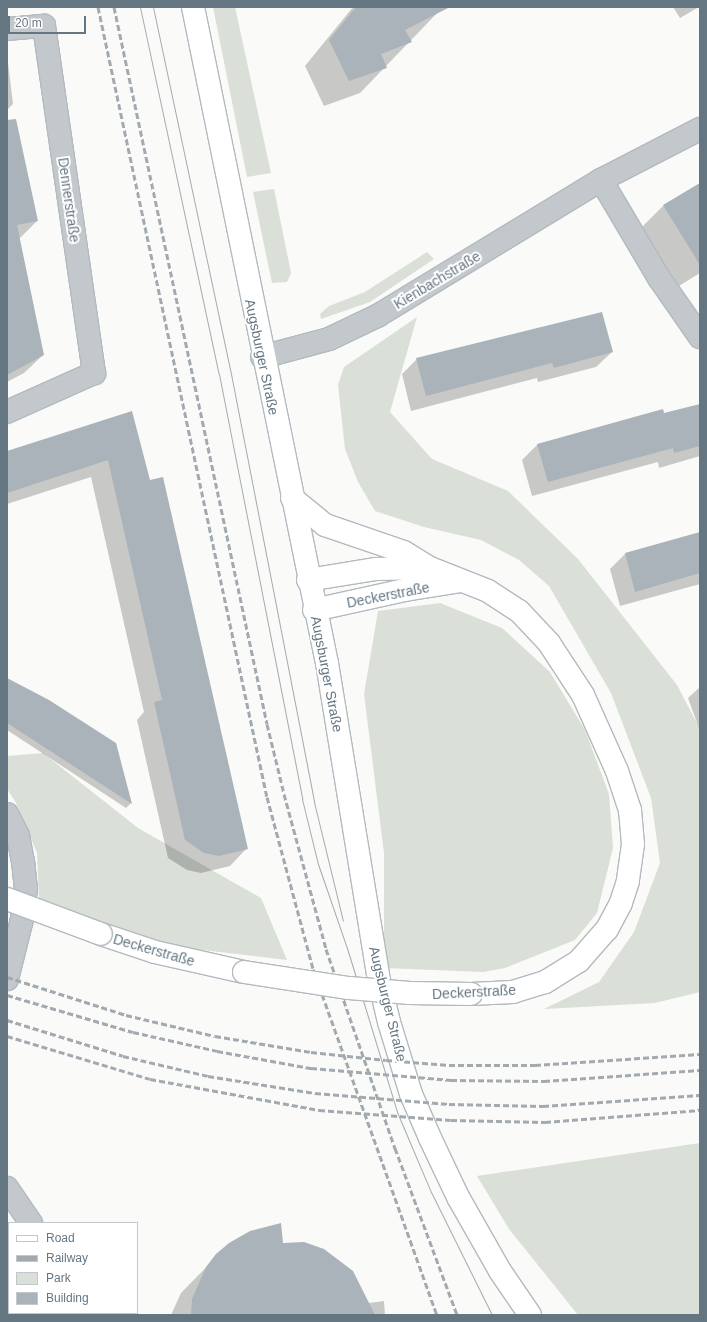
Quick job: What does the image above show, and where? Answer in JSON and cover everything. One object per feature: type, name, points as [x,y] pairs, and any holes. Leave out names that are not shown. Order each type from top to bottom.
[{"type":"street","name":"Augsburger Straße","points":[[193,7],[262,357],[337,718],[379,980],[393,1037],[411,1094],[455,1190],[500,1271],[530,1315]]},
{"type":"street","name":"Dennerstraße","points":[[7,29],[44,26],[94,373],[7,412]]},
{"type":"street","name":"Kienbachstraße","points":[[262,357],[329,339],[379,315],[601,180],[700,128]]},
{"type":"street","points":[[601,180],[659,278],[700,337]]},
{"type":"street","points":[[292,498],[325,525],[404,552],[430,568]]},
{"type":"street","name":"Deckerstraße","points":[[7,899],[101,934],[156,952],[244,972],[349,988],[410,993],[471,994],[513,992],[535,986],[554,978],[579,961],[600,939],[621,904],[628,881],[633,844],[630,810],[618,771],[592,713],[572,676],[549,643],[520,611],[488,591],[430,568],[376,569],[308,580]]},
{"type":"street","name":"Deckerstraße","points":[[314,610],[405,590],[461,581]]},
{"type":"street","points":[[7,814],[18,836],[23,861],[26,889],[21,923],[7,979]]},
{"type":"street","points":[[7,1188],[30,1222]]},
{"type":"green space","points":[[213,7],[235,7],[271,173],[247,177]]},
{"type":"green space","points":[[274,189],[291,273],[287,282],[272,283],[253,192]]},
{"type":"green space","points":[[427,252],[434,259],[370,302],[321,319],[320,314],[329,306],[365,292]]},
{"type":"green space","points":[[417,317],[390,412],[432,459],[508,491],[578,559],[677,685],[700,729],[700,992],[655,1003],[544,1009],[599,982],[634,932],[660,863],[651,798],[611,693],[549,586],[519,560],[481,540],[424,527],[375,511],[358,482],[345,449],[338,385],[344,367]]},
{"type":"green space","points":[[440,603],[502,628],[550,672],[585,730],[609,794],[613,848],[597,913],[575,940],[505,968],[483,972],[384,968],[384,853],[364,694],[378,611]]},
{"type":"green space","points":[[43,753],[138,828],[261,898],[287,960],[168,946],[39,900],[37,853],[15,801],[7,789],[7,756]]},
{"type":"green space","points":[[700,1143],[700,1315],[578,1315],[509,1229],[477,1176]]},
{"type":"building","points":[[356,7],[450,7],[405,30],[412,42],[381,54],[387,68],[349,81],[329,40]]},
{"type":"building","points":[[16,119],[38,221],[17,225],[44,355],[7,375],[7,120]]},
{"type":"building","points":[[700,183],[700,265],[663,205]]},
{"type":"building","points":[[602,312],[613,352],[554,368],[552,363],[426,396],[416,358]]},
{"type":"building","points":[[700,404],[700,446],[674,453],[673,448],[548,482],[537,444],[663,409],[664,413]]},
{"type":"building","points":[[132,411],[150,480],[163,477],[248,849],[219,856],[204,853],[185,840],[154,702],[162,700],[108,460],[7,493],[7,451]]},
{"type":"building","points":[[700,532],[700,573],[635,592],[625,553]]},
{"type":"building","points":[[7,678],[49,700],[116,743],[132,804],[7,723]]},
{"type":"building","points":[[281,1223],[283,1243],[304,1242],[324,1249],[353,1271],[375,1315],[191,1315],[192,1299],[206,1267],[216,1254],[229,1243],[250,1231]]},
{"type":"tram line","points":[[140,7],[219,374],[302,799],[318,864],[347,948],[397,1112],[431,1192],[492,1315]]},
{"type":"tram line","points":[[153,7],[232,379],[314,802],[343,921]]},
{"type":"railway","points":[[98,7],[267,797],[313,969],[437,1315]]},
{"type":"railway","points":[[114,7],[267,724],[284,794],[326,949],[395,1148],[457,1315]]},
{"type":"railway","points":[[7,977],[126,1015],[215,1036],[311,1052],[449,1065],[535,1065],[700,1054]]},
{"type":"railway","points":[[7,995],[133,1032],[217,1051],[311,1068],[451,1080],[544,1081],[700,1070]]},
{"type":"railway","points":[[7,1020],[123,1056],[208,1076],[315,1093],[449,1104],[543,1106],[700,1095]]},
{"type":"railway","points":[[7,1036],[150,1079],[319,1110],[451,1120],[545,1122],[700,1110]]}]
